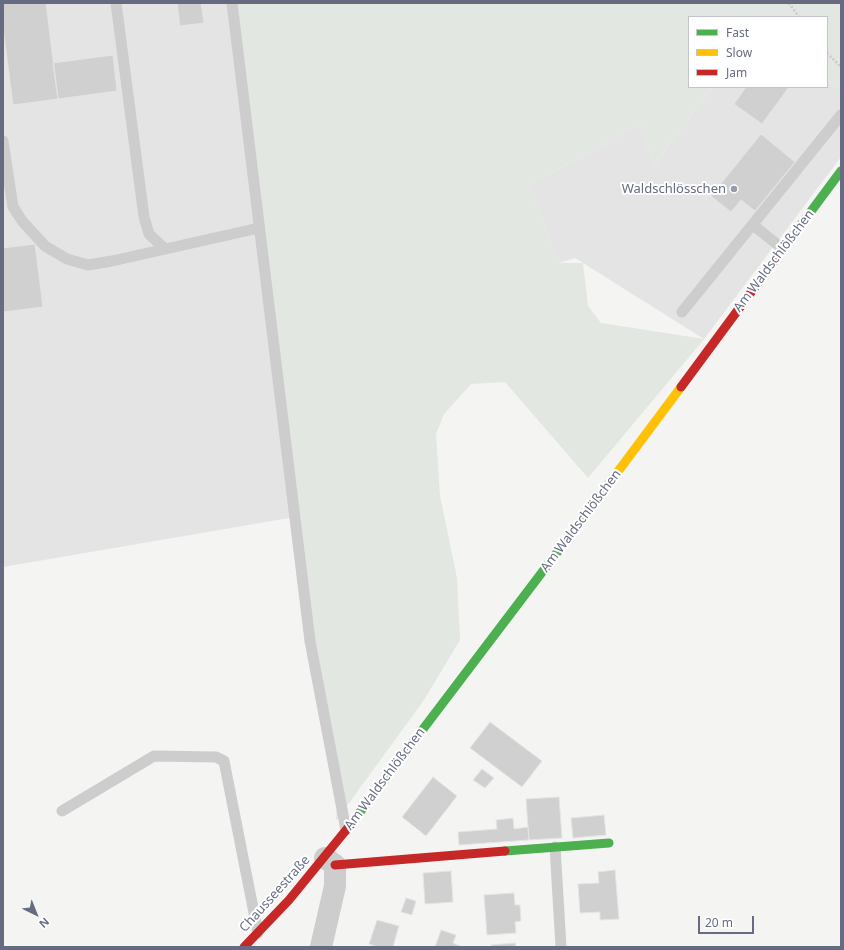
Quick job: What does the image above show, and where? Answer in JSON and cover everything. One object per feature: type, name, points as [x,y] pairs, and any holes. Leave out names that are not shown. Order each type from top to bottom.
[{"type":"street","name":"Am Waldschlößchen","points":[[330,861],[346,831],[618,471],[841,171]]},
{"type":"street","points":[[321,947],[335,886],[330,861],[609,843]]},
{"type":"street","name":"Chausseestraße","points":[[244,947],[289,900],[330,861]]},
{"type":"lane","points":[[116,3],[144,217],[149,234],[165,249]]},
{"type":"lane","points":[[232,3],[310,642],[346,831]]},
{"type":"lane","points":[[682,312],[841,115]]},
{"type":"lane","points":[[3,141],[13,207],[23,222],[45,246],[67,259],[88,265],[259,228]]},
{"type":"lane","points":[[753,225],[783,249]]},
{"type":"lane","points":[[62,811],[154,756],[216,757],[224,761],[258,933]]},
{"type":"lane","points":[[555,847],[561,947]]},
{"type":"path","points":[[789,3],[798,16]]},
{"type":"path","points":[[828,54],[841,66]]},
{"type":"shaded area","points":[[3,3],[232,3],[295,517],[3,567]]},
{"type":"shaded area","points":[[232,3],[841,3],[841,90],[828,81],[828,16],[688,16],[688,88],[712,88],[654,166],[640,125],[529,185],[559,263],[583,263],[588,306],[601,323],[704,339],[588,478],[505,382],[471,384],[444,414],[436,434],[440,496],[457,578],[460,640],[424,700],[336,821],[337,790],[310,641]]},
{"type":"shaded area","points":[[828,81],[841,90],[841,157],[704,339],[575,258],[559,263],[529,185],[640,125],[654,166],[712,88],[828,88]]},
{"type":"building","points":[[3,3],[46,3],[58,99],[13,105],[3,28]]},
{"type":"building","points":[[177,3],[201,3],[204,23],[180,26]]},
{"type":"building","points":[[113,55],[117,91],[58,99],[53,63]]},
{"type":"building","points":[[745,88],[788,88],[762,124],[734,104]]},
{"type":"building","points":[[761,134],[795,162],[755,211],[741,200],[731,212],[711,196]]},
{"type":"building","points":[[35,244],[43,307],[3,312],[3,248]]},
{"type":"building","points":[[490,722],[542,761],[522,787],[470,748]]},
{"type":"building","points":[[482,769],[494,778],[485,788],[473,780]]},
{"type":"building","points":[[433,777],[457,796],[426,836],[402,817]]},
{"type":"building","points":[[559,797],[562,838],[529,840],[526,799]]},
{"type":"building","points":[[604,815],[606,835],[573,838],[571,818]]},
{"type":"building","points":[[513,818],[514,829],[528,827],[529,840],[459,845],[458,832],[497,829],[496,820]]},
{"type":"building","points":[[615,870],[619,919],[600,920],[600,912],[580,913],[578,884],[599,883],[598,872]]},
{"type":"building","points":[[451,871],[453,902],[425,904],[423,873]]},
{"type":"building","points":[[514,893],[515,905],[520,905],[521,921],[515,922],[516,933],[487,935],[484,895]]},
{"type":"building","points":[[406,898],[416,901],[412,915],[401,912]]},
{"type":"building","points":[[377,920],[399,926],[393,947],[378,947],[369,944]]},
{"type":"building","points":[[441,930],[456,935],[453,943],[462,947],[435,947]]},
{"type":"building","points":[[515,943],[516,947],[492,947],[491,945]]},
{"type":"traffic: fast","points":[[783,249],[841,171]]},
{"type":"traffic: fast","points":[[351,824],[587,513]]},
{"type":"traffic: fast","points":[[505,851],[609,843]]},
{"type":"traffic: slow","points":[[587,513],[681,387]]},
{"type":"traffic: jam","points":[[681,387],[783,249]]},
{"type":"traffic: jam","points":[[244,947],[289,900],[351,824]]},
{"type":"traffic: jam","points":[[335,865],[505,851]]},
{"type":"place","name":"Waldschlösschen","points":[[734,189]]}]
